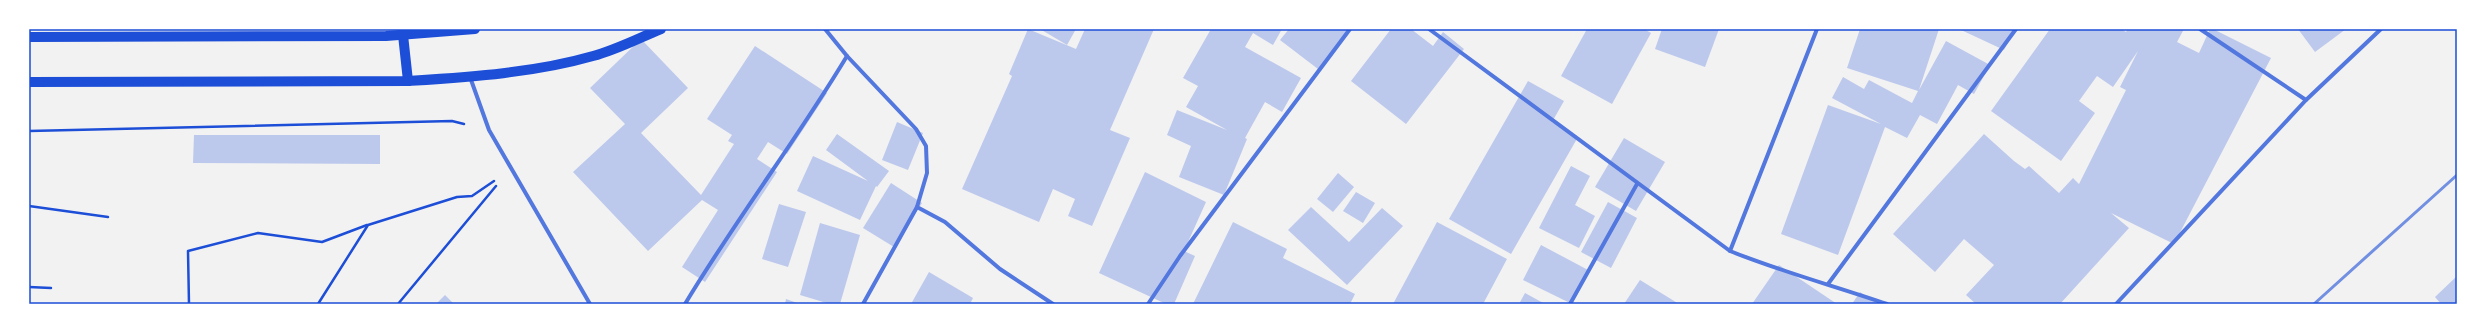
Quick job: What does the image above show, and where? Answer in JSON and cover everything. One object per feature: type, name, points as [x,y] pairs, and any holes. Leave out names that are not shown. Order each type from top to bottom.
[{"type":"main road","points":[[29,36],[403,35],[475,29]]},
{"type":"main road","points":[[29,82],[408,81],[496,74],[593,56],[661,29]]},
{"type":"main road","points":[[403,35],[408,81]]},
{"type":"street","points":[[825,29],[847,56],[916,129],[926,146],[927,173],[917,207],[863,304]]},
{"type":"street","points":[[1148,304],[1180,256],[1350,29]]},
{"type":"street","points":[[1429,29],[1637,184],[1730,251],[1779,271],[1828,284],[1887,304]]},
{"type":"street","points":[[1730,251],[1817,29]]},
{"type":"street","points":[[1828,284],[2016,29]]},
{"type":"street","points":[[2200,29],[2306,100]]},
{"type":"street","points":[[2116,304],[2306,100],[2381,29]]},
{"type":"street","points":[[685,304],[757,192],[818,105],[847,56]]},
{"type":"street","points":[[470,76],[489,130],[590,304]]},
{"type":"street","points":[[1570,304],[1637,184]]},
{"type":"street","points":[[917,207],[945,222],[1000,269],[1053,304]]},
{"type":"path","points":[[29,131],[452,121],[489,130]]},
{"type":"path","points":[[189,304],[188,251],[258,233],[322,242],[368,225],[457,198],[472,196],[511,169]]},
{"type":"path","points":[[398,304],[511,169]]},
{"type":"path","points":[[29,206],[108,217]]},
{"type":"path","points":[[318,304],[368,225]]},
{"type":"path","points":[[29,287],[51,288]]},
{"type":"building","points":[[1028,29],[1076,49],[1085,29],[1154,29],[1110,130],[1130,138],[1092,226],[1068,216],[1075,199],[1053,189],[1039,222],[962,189],[1012,76],[1009,74]]},
{"type":"building","points":[[1040,29],[1076,29],[1067,45]]},
{"type":"building","points":[[1211,29],[1282,29],[1273,45],[1253,33],[1245,47],[1301,78],[1282,112],[1265,102],[1245,138],[1247,139],[1224,195],[1179,177],[1191,146],[1167,135],[1177,110],[1227,130],[1186,107],[1198,86],[1183,78]]},
{"type":"building","points":[[1289,29],[1349,29],[1318,69],[1280,40]]},
{"type":"building","points":[[1391,29],[1411,29],[1433,46],[1443,32],[1464,49],[1406,124],[1351,81]]},
{"type":"building","points":[[1587,29],[1644,29],[1651,33],[1612,104],[1561,76]]},
{"type":"building","points":[[1662,29],[1719,29],[1705,67],[1655,49]]},
{"type":"building","points":[[1860,29],[1939,29],[1919,90],[1946,41],[1990,65],[1974,94],[1958,85],[1937,124],[1920,115],[1907,138],[1885,127],[1838,255],[1781,234],[1828,105],[1881,124],[1832,98],[1843,77],[1864,89],[1869,80],[1912,103],[1918,91],[1847,68]]},
{"type":"building","points":[[1959,29],[2015,29],[2004,50]]},
{"type":"building","points":[[2050,29],[2121,29],[2126,32],[2128,29],[2184,29],[2177,42],[2199,53],[2210,29],[2213,29],[2271,58],[2174,244],[2111,213],[2129,228],[2060,304],[1976,304],[1966,295],[1994,265],[1964,239],[1935,272],[1893,234],[1984,134],[2025,169],[2029,166],[2059,193],[2073,178],[2079,184],[2126,90],[2120,87],[2138,51],[2113,87],[2097,76],[2079,101],[2095,113],[2061,161],[1991,111]]},
{"type":"building","points":[[2298,29],[2346,29],[2315,52]]},
{"type":"building","points":[[641,39],[688,88],[641,133],[701,195],[734,144],[728,141],[732,135],[707,119],[755,46],[827,93],[787,154],[768,142],[757,159],[777,172],[705,282],[682,267],[718,210],[702,200],[648,251],[573,172],[625,124],[590,88]]},
{"type":"building","points":[[1528,81],[1564,101],[1552,122],[1578,137],[1511,254],[1449,219]]},
{"type":"building","points":[[897,122],[923,133],[908,170],[882,160]]},
{"type":"building","points":[[837,134],[889,171],[877,187],[876,186],[860,220],[797,191],[813,156],[868,181],[826,150]]},
{"type":"building","points":[[194,135],[380,135],[380,164],[193,163]]},
{"type":"building","points":[[1624,138],[1665,162],[1636,211],[1595,187]]},
{"type":"building","points":[[1571,166],[1590,176],[1575,205],[1595,216],[1579,248],[1539,228]]},
{"type":"building","points":[[1145,172],[1206,202],[1184,251],[1195,256],[1174,304],[1166,304],[1099,273]]},
{"type":"building","points":[[1338,173],[1354,187],[1333,212],[1317,199]]},
{"type":"building","points":[[891,183],[922,203],[894,247],[863,228]]},
{"type":"building","points":[[1356,192],[1375,203],[1363,223],[1343,211]]},
{"type":"building","points":[[1608,202],[1637,218],[1611,268],[1581,252]]},
{"type":"building","points":[[779,204],[806,212],[788,267],[762,259]]},
{"type":"building","points":[[1311,207],[1349,242],[1382,208],[1403,226],[1347,285],[1288,230]]},
{"type":"building","points":[[1233,222],[1287,249],[1283,258],[1355,294],[1350,304],[1193,304]]},
{"type":"building","points":[[1437,222],[1507,259],[1483,304],[1393,304]]},
{"type":"building","points":[[820,223],[860,235],[840,304],[830,304],[800,295]]},
{"type":"building","points":[[1541,245],[1590,271],[1572,304],[1523,280]]},
{"type":"building","points":[[1779,265],[1837,304],[1752,304]]},
{"type":"building","points":[[929,272],[973,298],[970,304],[911,304]]},
{"type":"building","points":[[2457,276],[2457,304],[2441,304],[2435,297]]},
{"type":"building","points":[[1640,280],[1679,304],[1624,304]]},
{"type":"building","points":[[1860,292],[1878,304],[1852,304]]},
{"type":"building","points":[[1525,293],[1545,304],[1519,304]]},
{"type":"building","points":[[445,295],[454,304],[436,304]]},
{"type":"building","points":[[786,299],[800,304],[785,304]]},
{"type":"railway","points":[[2314,304],[2457,175]]}]
